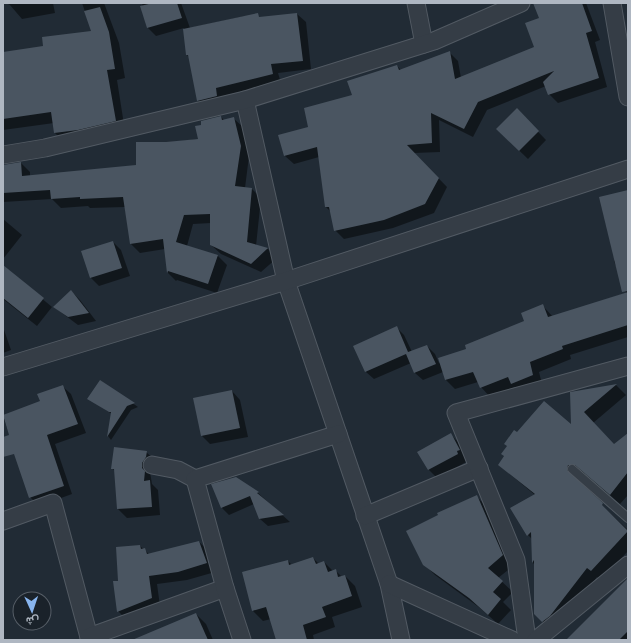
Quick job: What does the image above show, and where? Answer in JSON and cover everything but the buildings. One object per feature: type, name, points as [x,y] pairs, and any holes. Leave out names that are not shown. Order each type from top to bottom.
[{"type":"street","points":[[416,3],[424,44]]},
{"type":"street","points":[[3,154],[45,148],[245,100],[424,44],[521,3]]},
{"type":"street","points":[[612,3],[628,97]]},
{"type":"street","points":[[245,100],[286,281],[389,584],[401,640]]},
{"type":"street","points":[[3,367],[286,281],[628,169]]},
{"type":"street","points":[[527,640],[516,560],[456,413],[628,366]]},
{"type":"street","points":[[152,465],[178,470],[195,479],[338,434]]},
{"type":"street","points":[[365,516],[479,468]]},
{"type":"street","points":[[195,479],[225,588],[242,640]]},
{"type":"street","points":[[3,521],[53,503],[89,639],[225,588]]},
{"type":"street","points":[[536,640],[628,565]]},
{"type":"street","points":[[389,584],[512,640]]},
{"type":"lane","points":[[572,469],[628,518]]}]
